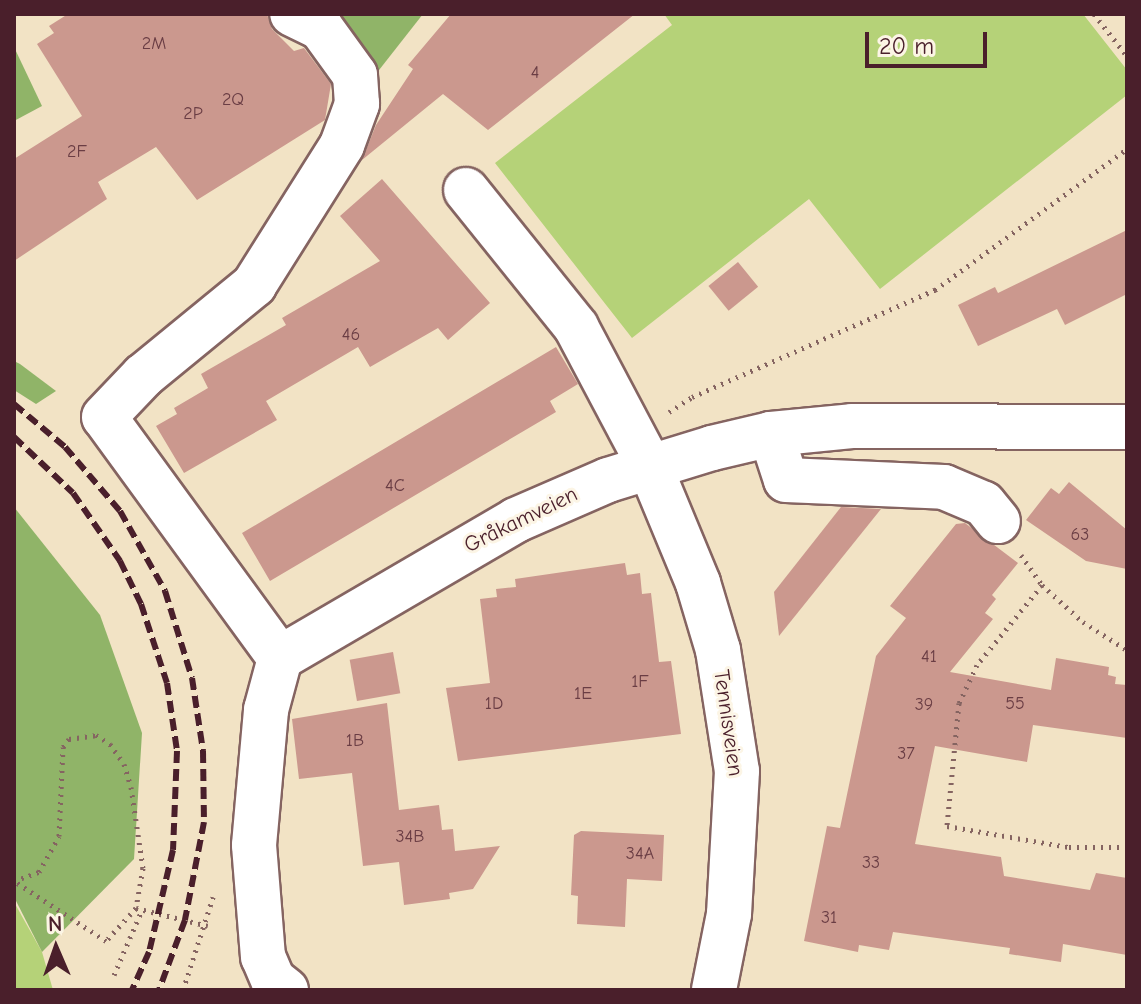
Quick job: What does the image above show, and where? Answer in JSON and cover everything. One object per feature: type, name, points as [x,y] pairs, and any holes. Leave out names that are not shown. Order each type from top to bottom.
[{"type":"street","points":[[286,990],[273,980],[263,957],[254,845],[266,710],[280,658],[104,417],[143,376],[254,285],[342,145],[357,104],[355,75],[321,28],[292,14]]},
{"type":"street","name":"Tennisveien","points":[[466,190],[576,327],[643,456],[698,583],[729,704],[737,826],[714,990]]},
{"type":"street","name":"Gråkamveien","points":[[280,658],[516,520],[643,456],[771,434],[953,423],[1127,427]]},
{"type":"street","points":[[771,434],[786,480],[944,487],[984,504],[998,521]]},
{"type":"path","points":[[1094,14],[1127,56]]},
{"type":"path","points":[[643,456],[663,416],[692,397],[935,290],[1127,149]]},
{"type":"path","points":[[998,521],[1042,585],[1083,622],[1127,650]]},
{"type":"path","points":[[1042,585],[977,665],[959,703],[947,826],[1069,847],[1127,847]]},
{"type":"path","points":[[15,881],[39,872],[59,836],[63,747],[69,739],[96,735],[110,744],[124,764],[131,787],[143,868],[139,909],[114,975]]},
{"type":"path","points":[[15,881],[106,941],[139,909]]},
{"type":"path","points":[[183,990],[208,926],[215,882]]},
{"type":"path","points":[[139,909],[208,926]]},
{"type":"green space","points":[[316,14],[423,14],[372,79]]},
{"type":"green space","points":[[664,14],[1083,14],[1127,70],[1127,95],[880,289],[809,199],[632,338],[495,163],[672,25]]},
{"type":"green space","points":[[14,47],[42,106],[14,121]]},
{"type":"green space","points":[[14,361],[56,391],[36,404],[14,390]]},
{"type":"green space","points":[[14,507],[100,615],[142,733],[134,859],[42,952],[14,897]]},
{"type":"green space","points":[[14,902],[42,952],[53,990],[14,990]]},
{"type":"building","points":[[68,14],[267,14],[272,29],[294,51],[304,48],[331,84],[325,120],[197,200],[156,147],[98,182],[107,199],[14,261],[14,159],[82,116],[37,44],[54,33],[49,26]]},
{"type":"building","points":[[451,14],[635,14],[488,130],[443,94],[362,160],[376,125],[413,69],[408,65]]},
{"type":"building","points":[[382,179],[490,303],[448,340],[438,328],[370,367],[358,347],[266,401],[277,420],[184,473],[156,426],[177,414],[174,408],[208,388],[201,374],[286,325],[282,318],[380,261],[340,216]]},
{"type":"building","points":[[1127,230],[1127,294],[1065,325],[1057,309],[978,346],[958,305],[995,287],[998,293]]},
{"type":"building","points":[[738,262],[758,287],[729,311],[708,286]]},
{"type":"building","points":[[556,347],[578,384],[550,401],[556,412],[270,581],[242,533]]},
{"type":"building","points":[[1069,482],[1127,530],[1127,569],[1086,561],[1026,520],[1051,488],[1059,494]]},
{"type":"building","points":[[841,507],[881,509],[779,636],[774,592]]},
{"type":"building","points":[[965,523],[1018,563],[992,595],[996,599],[985,613],[993,619],[950,672],[1051,690],[1056,658],[1109,667],[1108,675],[1116,677],[1115,684],[1127,685],[1127,738],[1033,725],[1027,762],[935,746],[915,844],[1001,857],[1004,876],[1090,890],[1096,873],[1127,878],[1127,955],[1063,944],[1061,962],[1009,954],[1010,948],[893,932],[889,950],[859,945],[858,952],[804,941],[827,826],[840,828],[876,656],[906,618],[890,606],[956,524]]},
{"type":"building","points":[[625,563],[627,575],[640,573],[642,594],[651,593],[659,662],[671,661],[681,734],[458,761],[446,688],[490,683],[480,599],[497,597],[496,589],[516,587],[515,579]]},
{"type":"building","points":[[393,652],[400,693],[357,701],[350,660]]},
{"type":"building","points":[[387,703],[399,810],[439,805],[442,830],[453,829],[455,851],[500,846],[473,889],[449,893],[450,899],[404,905],[399,862],[363,866],[352,773],[299,779],[292,719]]},
{"type":"building","points":[[581,831],[664,835],[662,881],[627,879],[625,927],[577,924],[578,896],[571,895],[574,835]]},
{"type":"railway","points":[[14,404],[65,447],[120,511],[165,591],[192,678],[203,751],[204,822],[185,920],[159,990]]},
{"type":"railway","points":[[14,437],[73,493],[120,561],[141,604],[167,683],[177,751],[173,850],[149,952],[132,990]]}]
